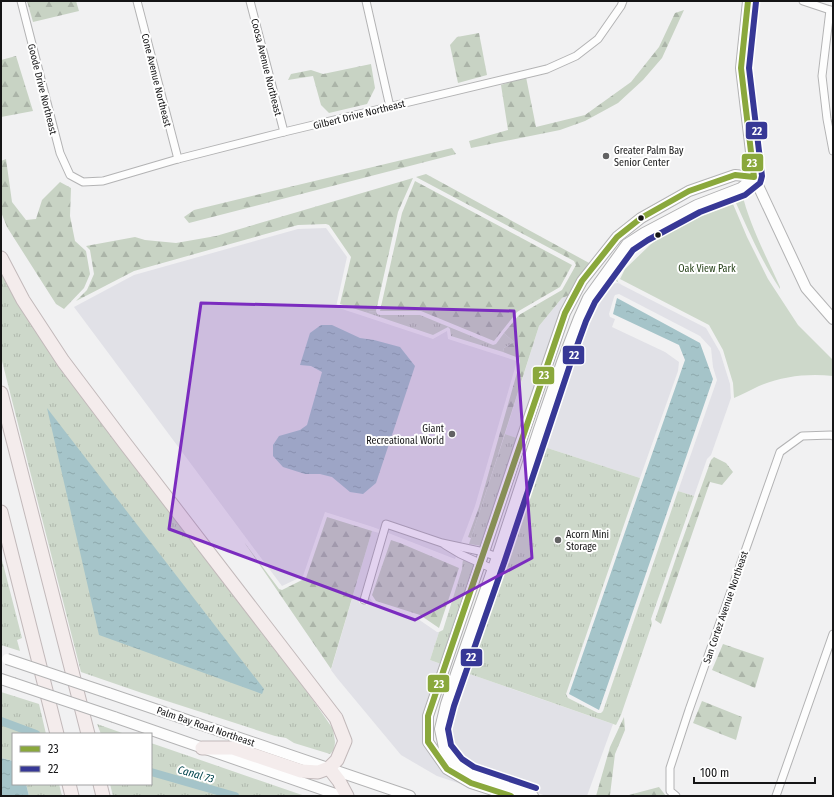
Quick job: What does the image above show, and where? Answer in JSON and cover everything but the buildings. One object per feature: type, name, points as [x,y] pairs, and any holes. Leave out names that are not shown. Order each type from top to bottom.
[{"type":"highway","points":[[1,258],[23,300],[63,361],[336,718],[345,741],[337,760],[329,768],[318,772],[300,771],[233,748],[202,748]]},
{"type":"highway","points":[[1,393],[88,733]]},
{"type":"highway","points":[[1,512],[57,733]]},
{"type":"highway","points":[[329,768],[339,781],[347,796]]},
{"type":"highway","points":[[69,785],[72,796]]},
{"type":"highway","points":[[100,785],[103,796]]},
{"type":"street","name":"Goode Drive Northeast","points":[[21,1],[60,153],[70,175]]},
{"type":"street","name":"Cone Avenue Northeast","points":[[137,1],[178,159]]},
{"type":"street","name":"Coosa Avenue Northeast","points":[[250,1],[284,132]]},
{"type":"street","points":[[366,1],[390,107]]},
{"type":"street","name":"Gilbert Drive Northeast","points":[[70,175],[83,182],[103,181],[178,159],[284,132],[547,68],[576,56],[598,39],[624,1]]},
{"type":"street","points":[[748,1],[741,68],[754,177],[806,288],[833,319]]},
{"type":"street","points":[[803,1],[831,10],[822,76],[827,119],[833,151]]},
{"type":"street","points":[[511,796],[471,783],[447,769],[428,742],[428,716],[565,313],[582,281],[617,237],[640,218],[689,191],[735,175],[754,177]]},
{"type":"street","points":[[533,796],[470,774],[456,765],[444,748],[440,729],[446,704],[562,362],[588,298],[627,244],[644,233],[697,205],[741,188],[754,177]]},
{"type":"street","name":"San Cortez Avenue Northeast","points":[[676,796],[670,791],[670,768],[780,452],[802,436],[833,436]]},
{"type":"street","points":[[364,600],[386,524],[442,543],[484,552],[497,557]]},
{"type":"street","points":[[442,543],[450,549],[493,569]]},
{"type":"street","points":[[776,796],[833,634]]},
{"type":"street","name":"Palm Bay Road Northeast","points":[[4,658],[410,796]]},
{"type":"street","points":[[1,679],[341,796]]},
{"type":"highlighted area","points":[[201,303],[514,311],[532,558],[415,620],[169,529]]},
{"type":"shaded area","points":[[326,228],[347,257],[336,307],[433,339],[447,331],[448,339],[517,361],[475,506],[455,559],[373,527],[325,512],[303,576],[282,586],[74,307],[134,275],[298,229]]},
{"type":"shaded area","points":[[618,283],[706,328],[720,352],[730,384],[731,398],[711,455],[707,459],[694,496],[678,491],[717,380],[713,367],[711,348],[700,336],[619,294],[615,295],[614,297],[609,314],[610,317],[615,319],[612,327],[665,352],[679,362],[678,371],[640,478],[538,445],[582,320],[602,285]]},
{"type":"shaded area","points":[[570,295],[517,438],[505,434],[539,326],[562,298]]},
{"type":"shaded area","points":[[372,531],[379,533],[359,603],[367,605],[369,597],[375,605],[418,619],[439,632],[430,660],[441,664],[424,742],[467,786],[437,776],[401,755],[331,670]]},
{"type":"shaded area","points":[[461,671],[613,724],[587,796],[546,796],[472,770],[459,762],[448,746],[445,729],[450,705]]},
{"type":"green space","points":[[27,1],[76,1],[79,11],[33,22]]},
{"type":"green space","points":[[684,10],[662,58],[643,80],[618,103],[585,121],[560,130],[471,148],[469,141],[508,130],[501,85],[526,77],[536,127],[585,115],[631,82],[659,47],[675,13]]},
{"type":"green space","points":[[479,33],[487,75],[458,83],[450,45],[457,37]]},
{"type":"green space","points":[[16,56],[33,111],[1,117],[1,60]]},
{"type":"green space","points":[[371,64],[375,88],[367,104],[329,113],[321,105],[313,76],[288,80],[291,74],[311,70],[323,74]]},
{"type":"green space","points":[[452,148],[456,154],[189,223],[184,217],[194,210]]},
{"type":"green space","points":[[6,159],[12,202],[26,220],[36,219],[42,200],[60,182],[71,188],[70,216],[75,241],[86,251],[90,274],[84,288],[64,309],[56,304],[7,227],[1,212],[1,161]]},
{"type":"green space","points":[[426,174],[591,264],[570,295],[562,298],[539,326],[471,538],[468,537],[479,507],[520,362],[519,358],[503,352],[504,348],[514,342],[504,333],[519,315],[562,290],[576,265],[574,261],[416,177]]},
{"type":"green space","points":[[413,178],[398,212],[376,311],[365,312],[340,304],[351,257],[329,225],[326,224],[298,225],[134,271],[76,301],[87,290],[94,274],[90,250],[86,246],[135,237],[145,240],[176,243],[216,236]]},
{"type":"green space","points":[[415,181],[572,265],[560,287],[517,312],[494,341],[421,311],[380,311],[402,213]]},
{"type":"green space","points":[[742,193],[754,229],[780,289],[762,258],[736,203],[732,201],[722,202],[707,208],[666,228],[622,266],[617,279],[622,285],[609,276],[629,247],[699,209]]},
{"type":"green space","name":"Oak View Park","points":[[733,204],[747,237],[768,279],[798,325],[833,360],[833,376],[805,375],[777,380],[759,386],[734,398],[733,383],[723,350],[709,325],[620,279],[625,269],[650,245],[668,231],[708,212]]},
{"type":"green space","points":[[1,268],[333,729],[335,742],[334,750],[330,754],[294,743],[286,738],[275,736],[81,672],[1,357]]},
{"type":"green space","points":[[376,311],[377,314],[380,315],[420,315],[493,345],[496,344],[504,333],[514,342],[504,348],[503,352],[451,336],[450,329],[448,327],[433,335],[365,312]]},
{"type":"green space","points":[[505,434],[517,438],[482,546],[469,544]]},
{"type":"green space","points":[[538,445],[640,478],[566,694],[568,698],[598,713],[603,711],[678,491],[694,496],[651,619],[652,624],[621,715],[616,725],[461,671]]},
{"type":"green space","points":[[714,457],[726,463],[733,472],[722,485],[710,482],[661,624],[655,620],[711,460]]},
{"type":"green space","points":[[327,517],[372,531],[331,669],[244,542],[279,589],[282,590],[306,578]]},
{"type":"green space","points":[[391,540],[459,568],[439,628],[420,615],[376,601],[372,595]]},
{"type":"green space","points":[[1,556],[22,638],[17,640],[20,651],[1,645]]},
{"type":"green space","points":[[463,560],[475,565],[441,664],[430,660],[439,632],[443,630],[462,569]]},
{"type":"green space","points":[[723,644],[764,658],[755,688],[712,670]]},
{"type":"green space","points":[[1,692],[39,704],[46,733],[12,733],[12,761],[1,758]]},
{"type":"green space","points":[[702,701],[742,717],[736,740],[693,723]]},
{"type":"green space","points":[[624,717],[625,730],[615,754],[611,796],[596,796],[610,747]]},
{"type":"green space","points":[[97,724],[122,733],[101,733]]},
{"type":"green space","points":[[152,743],[305,796],[113,796],[110,785],[152,785]]},
{"type":"green space","points":[[26,785],[59,785],[62,796],[29,796]]},
{"type":"green space","points":[[659,787],[666,796],[625,796]]},
{"type":"water","points":[[617,298],[700,343],[713,379],[599,710],[569,694],[685,360],[679,345],[613,314]]},
{"type":"water","points":[[321,325],[332,325],[360,338],[400,347],[415,366],[376,483],[363,494],[350,492],[332,477],[320,474],[305,474],[283,467],[273,456],[273,445],[279,436],[300,430],[307,425],[322,372],[311,366],[300,365],[310,333]]},
{"type":"water","points":[[47,408],[264,689],[262,694],[99,635]]},
{"type":"water","points":[[1,758],[12,761],[12,785],[26,785],[29,796],[1,796]]},
{"type":"waterway","name":"Canal 73","points":[[1,721],[33,733]]},
{"type":"waterway","name":"Canal 73","points":[[152,772],[235,796]]},
{"type":"transit line","name":"23","points":[[511,796],[471,783],[447,769],[428,742],[428,716],[565,313],[582,281],[617,237],[641,218],[689,191],[735,175],[754,177],[741,68],[748,1]]},
{"type":"transit line","name":"22","points":[[536,788],[474,767],[462,759],[451,745],[448,729],[454,706],[505,560],[570,365],[586,321],[595,302],[633,250],[648,240],[700,212],[745,195],[760,183],[762,176],[749,68],[756,2]]},
{"type":"place","name":"Greater Palm Bay Senior Center","points":[[606,156]]},
{"type":"place","name":"Giant Recreational World","points":[[452,434]]},
{"type":"place","name":"Acorn Mini Storage","points":[[558,540]]}]
